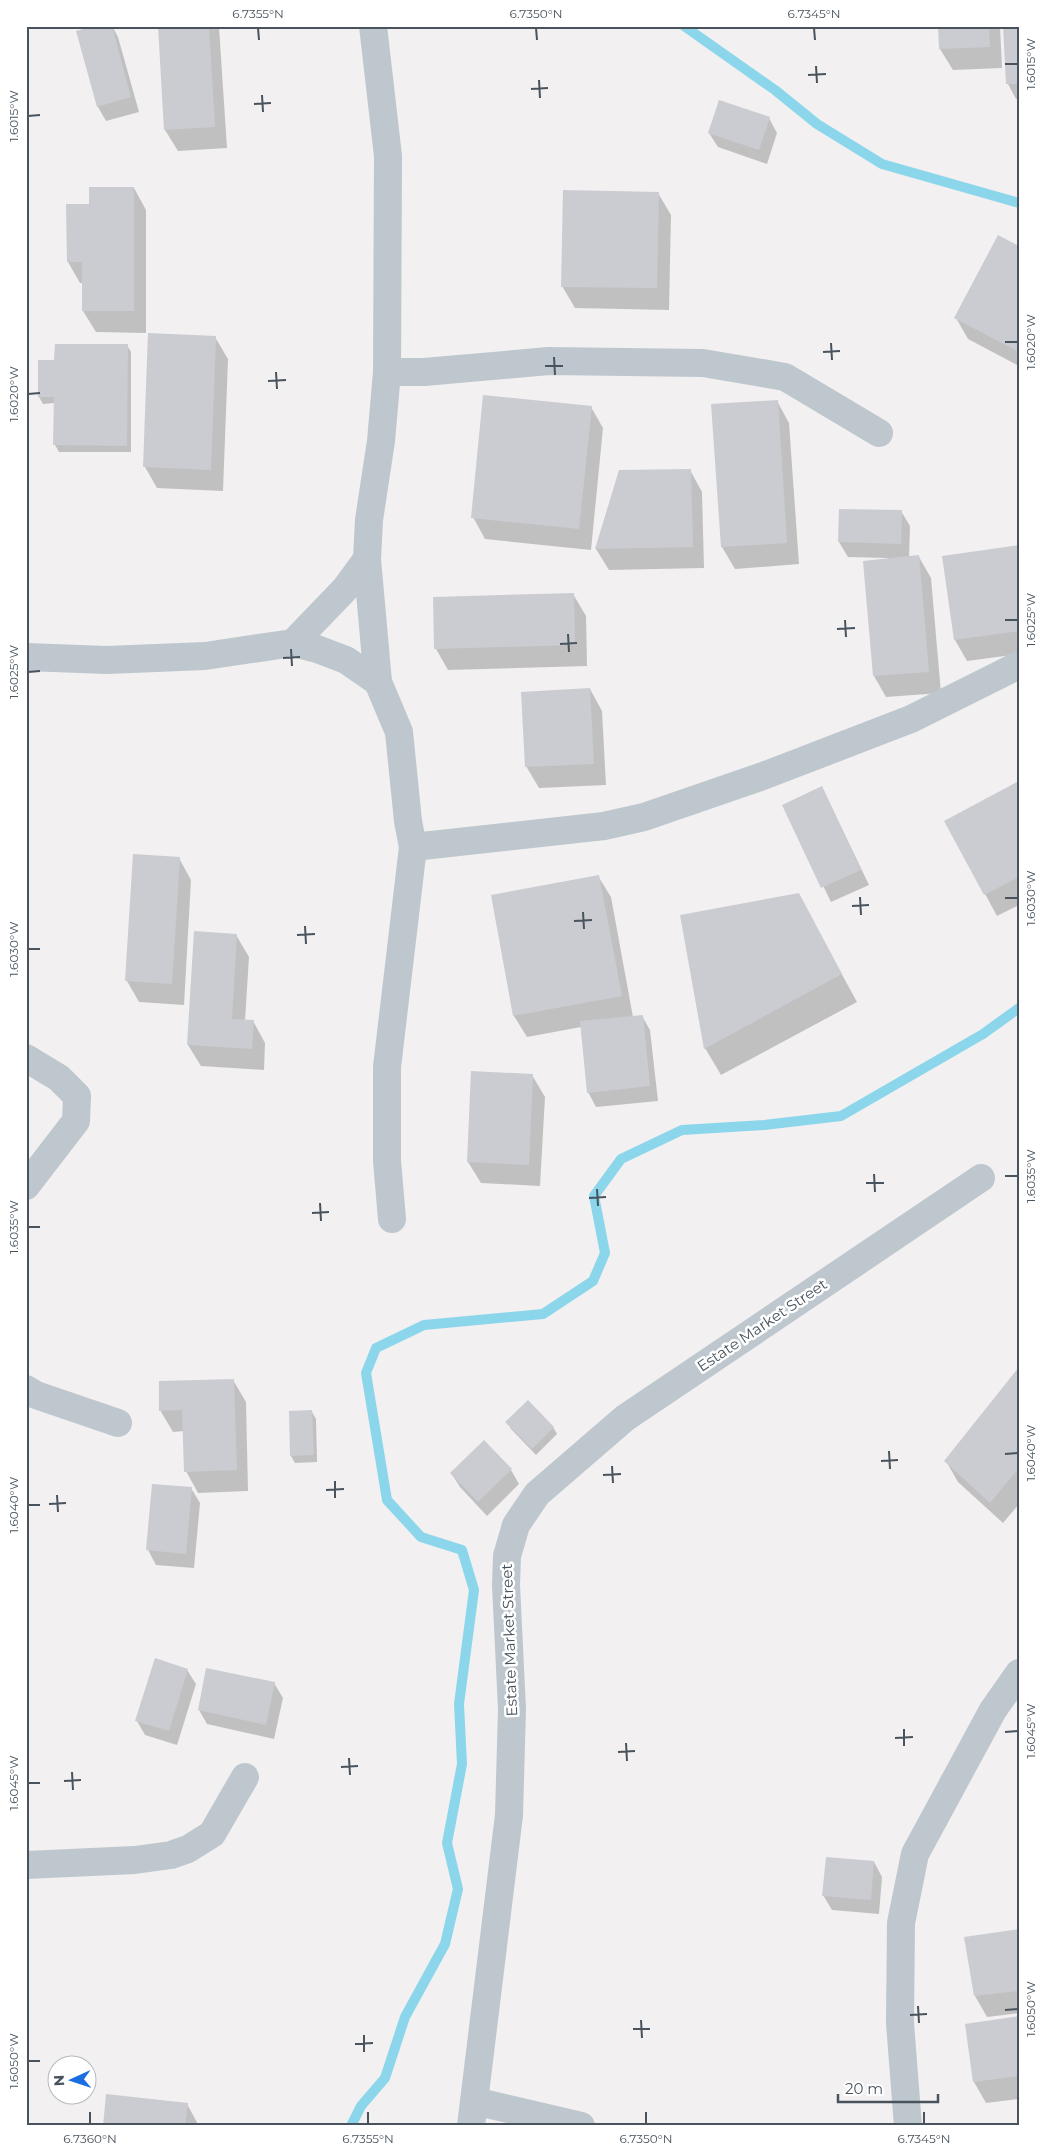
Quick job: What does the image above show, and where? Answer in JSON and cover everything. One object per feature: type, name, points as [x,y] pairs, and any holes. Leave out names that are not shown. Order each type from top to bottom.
[{"type":"street","points":[[373,26],[388,156],[386,372],[381,441],[369,520],[367,559],[378,682],[399,732],[408,821],[413,847],[387,1067],[387,1161],[392,1219]]},
{"type":"street","points":[[386,372],[424,372],[549,361],[703,363],[785,377],[879,433]]},
{"type":"street","points":[[293,643],[345,589],[367,559]]},
{"type":"street","points":[[26,656],[107,660],[204,656],[293,643],[346,660],[378,682]]},
{"type":"street","points":[[413,847],[604,826],[644,817],[763,776],[911,719],[1019,665]]},
{"type":"street","points":[[26,1058],[59,1078],[77,1096],[76,1122],[28,1181],[26,1186]]},
{"type":"street","name":"Estate Market Street","points":[[472,2113],[509,1815],[512,1709],[506,1585],[507,1556],[516,1525],[537,1494],[625,1418],[981,1178]]},
{"type":"street","points":[[26,1389],[36,1395],[118,1423]]},
{"type":"street","points":[[908,2126],[900,2023],[901,1923],[914,1854],[993,1710],[1019,1674]]},
{"type":"street","points":[[26,1865],[135,1860],[171,1855],[188,1849],[212,1834],[245,1777]]},
{"type":"street","points":[[472,2113],[581,2126]]},
{"type":"building","points":[[93,26],[112,26],[131,97],[97,107],[76,31]]},
{"type":"building","points":[[158,26],[209,26],[215,127],[164,130]]},
{"type":"building","points":[[938,26],[989,26],[990,47],[939,49]]},
{"type":"building","points":[[1003,26],[1019,26],[1019,84],[1006,84]]},
{"type":"building","points":[[719,100],[770,117],[759,150],[708,133]]},
{"type":"building","points":[[89,187],[134,187],[134,311],[82,311],[82,262],[67,262],[66,204],[89,204]]},
{"type":"building","points":[[563,190],[659,192],[657,288],[561,287]]},
{"type":"building","points":[[998,235],[1019,246],[1019,352],[954,318]]},
{"type":"building","points":[[148,333],[216,336],[211,470],[143,467]]},
{"type":"building","points":[[55,344],[128,344],[127,446],[53,445],[54,397],[38,397],[38,360],[54,360]]},
{"type":"building","points":[[483,395],[592,406],[579,529],[471,518]]},
{"type":"building","points":[[778,400],[787,543],[721,547],[711,404]]},
{"type":"building","points":[[691,469],[693,547],[595,549],[619,470]]},
{"type":"building","points":[[839,509],[902,510],[901,544],[838,542]]},
{"type":"building","points":[[1019,545],[1019,631],[954,640],[942,556]]},
{"type":"building","points":[[919,555],[929,672],[873,676],[863,561]]},
{"type":"building","points":[[574,593],[575,645],[434,649],[433,597]]},
{"type":"building","points":[[590,688],[594,764],[525,767],[521,692]]},
{"type":"building","points":[[1019,781],[1019,877],[984,895],[944,821]]},
{"type":"building","points":[[822,786],[861,870],[821,888],[782,805]]},
{"type":"building","points":[[133,854],[180,857],[172,984],[125,981]]},
{"type":"building","points":[[599,875],[622,996],[513,1016],[491,895]]},
{"type":"building","points":[[799,893],[842,974],[704,1049],[680,915]]},
{"type":"building","points":[[194,931],[237,934],[232,1019],[254,1020],[252,1049],[187,1045]]},
{"type":"building","points":[[643,1015],[650,1086],[587,1093],[580,1021]]},
{"type":"building","points":[[471,1071],[533,1074],[529,1165],[467,1162]]},
{"type":"building","points":[[1019,1367],[1019,1468],[990,1503],[944,1461]]},
{"type":"building","points":[[234,1379],[237,1470],[184,1472],[182,1410],[159,1411],[159,1381]]},
{"type":"building","points":[[528,1400],[554,1427],[532,1449],[505,1422]]},
{"type":"building","points":[[312,1410],[314,1455],[290,1456],[289,1411]]},
{"type":"building","points":[[484,1440],[512,1469],[478,1502],[450,1473]]},
{"type":"building","points":[[152,1484],[192,1487],[186,1554],[146,1550]]},
{"type":"building","points":[[155,1658],[188,1669],[169,1731],[135,1721]]},
{"type":"building","points":[[206,1668],[275,1682],[266,1725],[198,1710]]},
{"type":"building","points":[[826,1857],[874,1861],[871,1900],[822,1896]]},
{"type":"building","points":[[1019,1929],[1019,1991],[974,1996],[964,1937]]},
{"type":"building","points":[[1019,2016],[1019,2076],[973,2082],[965,2024]]},
{"type":"building","points":[[106,2094],[188,2103],[185,2126],[103,2126]]},
{"type":"waterway","points":[[684,26],[775,90],[817,124],[882,164],[1019,203]]},
{"type":"waterway","points":[[351,2126],[361,2106],[385,2078],[405,2017],[445,1944],[458,1889],[447,1843],[462,1764],[459,1704],[474,1590],[462,1550],[421,1537],[387,1500],[366,1373],[376,1348],[424,1325],[543,1314],[593,1281],[605,1253],[594,1196],[621,1159],[682,1130],[764,1125],[841,1116],[983,1034],[1019,1008]]}]
